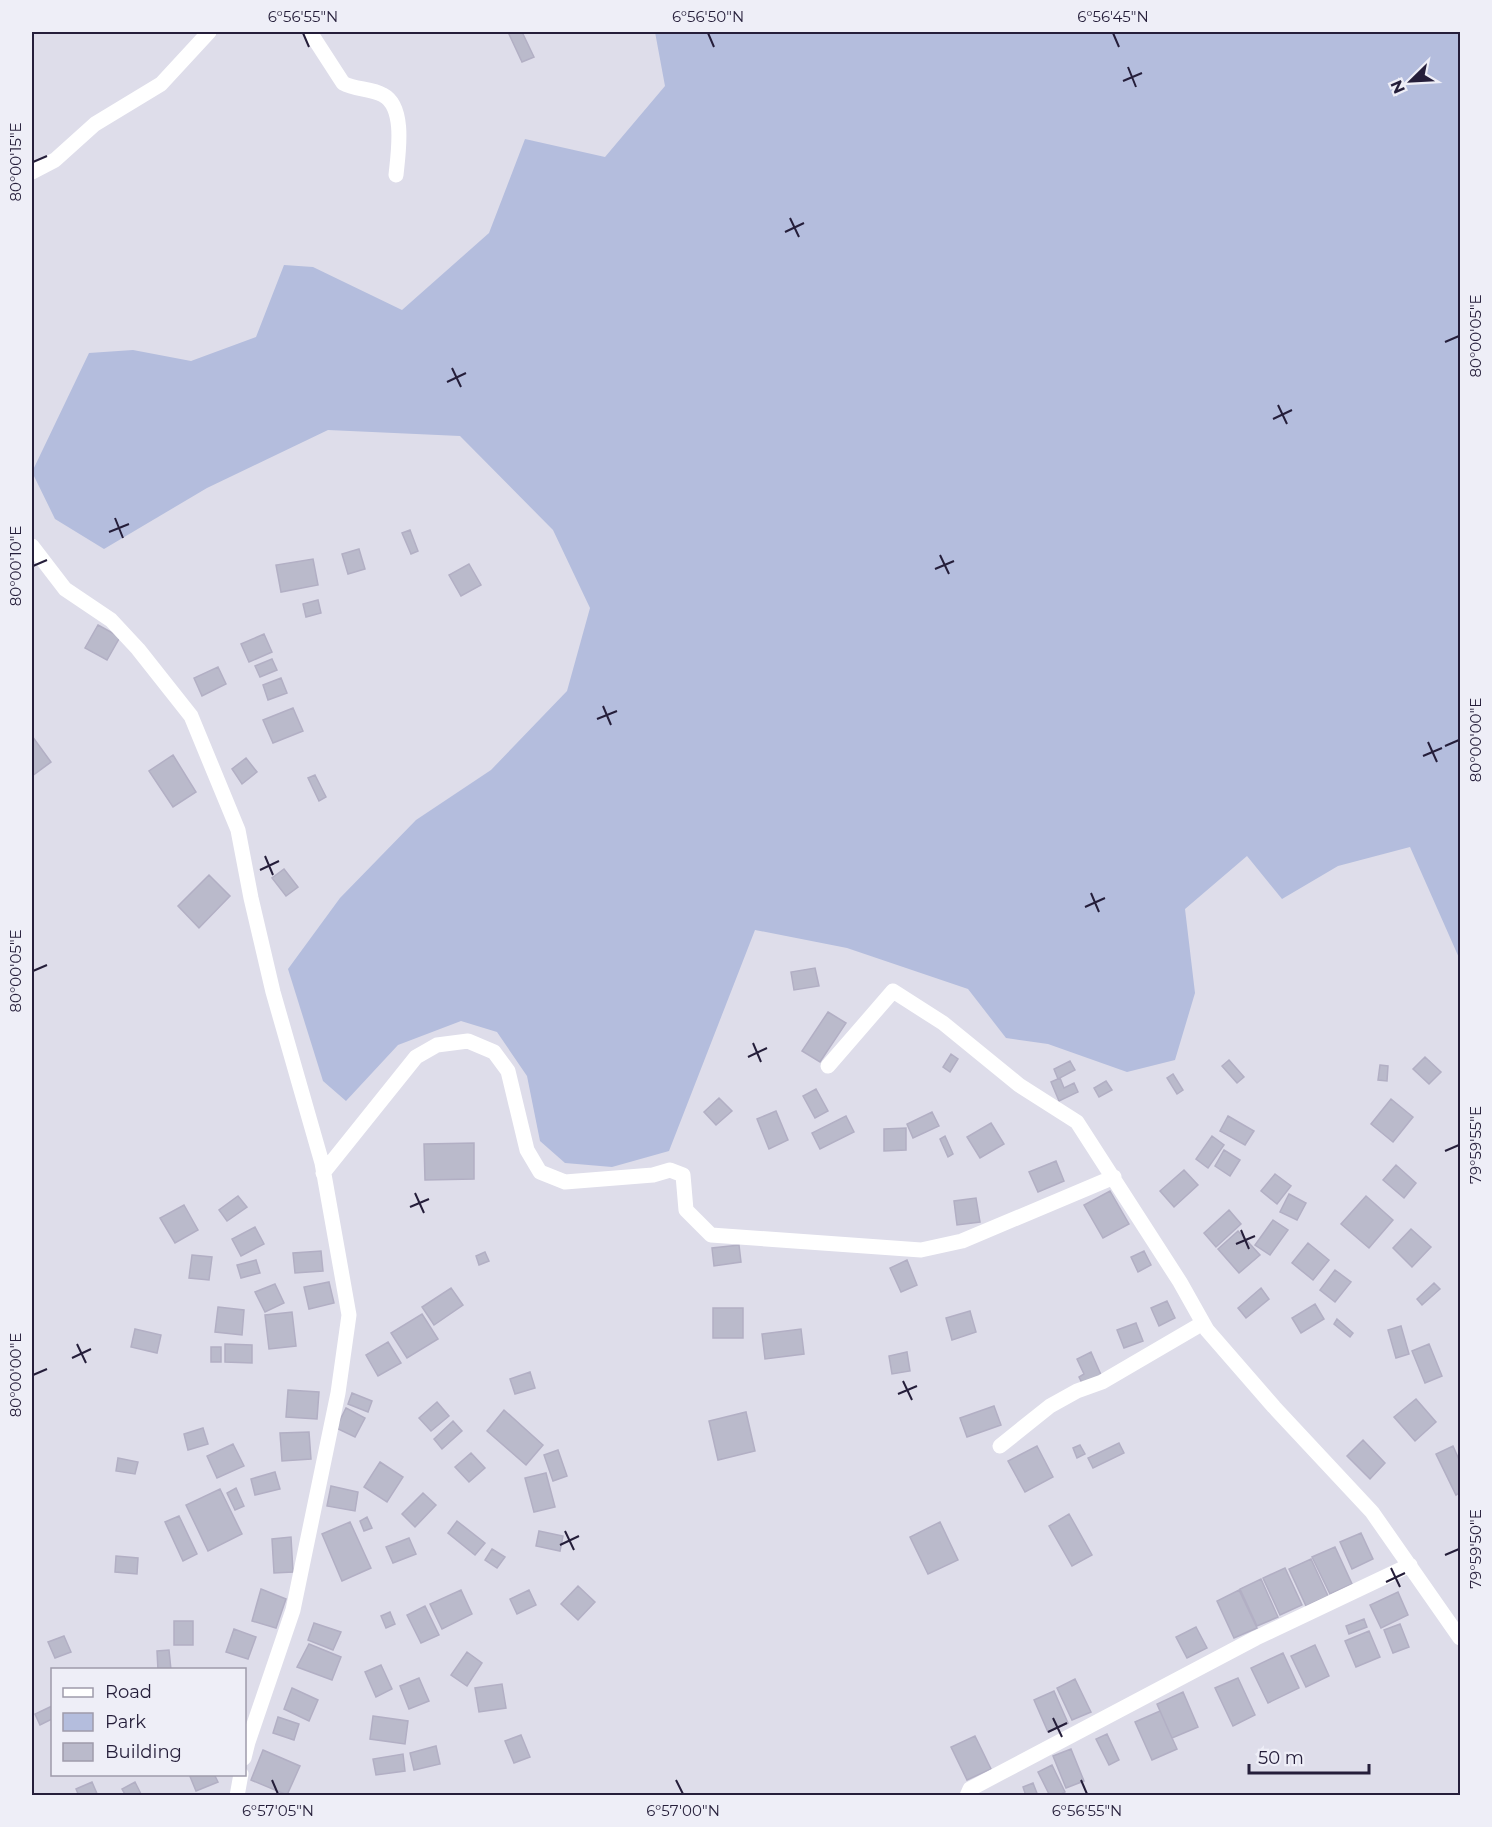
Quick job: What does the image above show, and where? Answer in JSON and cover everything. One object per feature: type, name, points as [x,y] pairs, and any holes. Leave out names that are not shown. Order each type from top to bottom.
[{"type":"street","points":[[32,172],[56,160],[95,124],[161,84],[209,32]]},
{"type":"street","points":[[309,32],[343,83],[350,87],[384,95],[393,106],[400,133],[396,174]]},
{"type":"street","points":[[32,546],[65,589],[118,627],[191,716],[238,830],[273,992],[323,1173],[349,1315],[338,1393],[293,1610],[246,1750]]},
{"type":"street","points":[[828,1066],[893,991],[943,1023],[1019,1085],[1077,1122],[1114,1177],[1203,1323],[1274,1407],[1372,1512],[1461,1638]]},
{"type":"street","points":[[323,1173],[416,1057],[437,1045],[468,1041],[494,1052],[508,1071],[527,1150],[540,1172],[565,1182],[653,1175],[670,1170],[683,1175],[686,1210],[711,1235],[921,1250],[962,1240],[1114,1177]]},
{"type":"street","points":[[1000,1446],[1050,1406],[1077,1391],[1102,1382],[1203,1323]]},
{"type":"street","points":[[967,1796],[970,1789],[1256,1638],[1410,1565]]},
{"type":"street","points":[[237,1796],[241,1776]]},
{"type":"green space","points":[[655,32],[1460,32],[1460,960],[1410,847],[1338,866],[1282,899],[1247,856],[1185,909],[1195,993],[1175,1060],[1127,1072],[1048,1044],[1006,1038],[968,989],[847,948],[755,930],[669,1151],[612,1167],[565,1163],[540,1141],[527,1076],[497,1032],[461,1021],[398,1045],[346,1101],[323,1081],[288,969],[340,898],[416,820],[491,770],[567,691],[590,608],[553,530],[460,436],[328,430],[207,488],[104,549],[55,519],[32,472],[89,353],[133,350],[191,361],[256,337],[284,265],[313,267],[402,310],[489,233],[525,139],[605,157],[665,86]]},
{"type":"building","points":[[508,32],[522,32],[534,57],[522,62]]},
{"type":"building","points":[[410,530],[418,551],[411,554],[402,533]]},
{"type":"building","points":[[359,549],[365,569],[348,574],[342,554]]},
{"type":"building","points":[[313,559],[318,585],[281,592],[276,565]]},
{"type":"building","points":[[469,564],[481,585],[461,596],[449,575]]},
{"type":"building","points":[[318,600],[321,613],[306,617],[303,604]]},
{"type":"building","points":[[98,625],[120,637],[107,660],[85,648]]},
{"type":"building","points":[[264,634],[272,652],[249,662],[241,644]]},
{"type":"building","points":[[272,659],[277,670],[260,677],[255,666]]},
{"type":"building","points":[[218,667],[226,684],[202,696],[194,678]]},
{"type":"building","points":[[281,678],[287,693],[268,700],[263,685]]},
{"type":"building","points":[[293,708],[303,731],[273,743],[263,720]]},
{"type":"building","points":[[32,736],[51,762],[32,776]]},
{"type":"building","points":[[173,755],[196,792],[173,807],[149,771]]},
{"type":"building","points":[[246,758],[257,772],[242,784],[232,769]]},
{"type":"building","points":[[315,775],[326,797],[319,801],[308,778]]},
{"type":"building","points":[[284,869],[298,887],[286,896],[272,878]]},
{"type":"building","points":[[209,875],[230,896],[199,928],[178,906]]},
{"type":"building","points":[[815,968],[819,986],[794,990],[791,972]]},
{"type":"building","points":[[828,1012],[846,1023],[820,1062],[802,1051]]},
{"type":"building","points":[[951,1054],[958,1059],[950,1072],[943,1067]]},
{"type":"building","points":[[1425,1057],[1441,1072],[1429,1084],[1413,1069]]},
{"type":"building","points":[[1229,1060],[1244,1077],[1237,1083],[1222,1066]]},
{"type":"building","points":[[1070,1061],[1075,1070],[1058,1079],[1054,1069]]},
{"type":"building","points":[[1380,1065],[1388,1066],[1387,1081],[1378,1080]]},
{"type":"building","points":[[1173,1074],[1183,1090],[1177,1094],[1167,1078]]},
{"type":"building","points":[[1060,1078],[1064,1088],[1074,1083],[1078,1092],[1059,1101],[1051,1082]]},
{"type":"building","points":[[1106,1081],[1112,1090],[1099,1097],[1094,1088]]},
{"type":"building","points":[[816,1089],[828,1111],[815,1118],[803,1096]]},
{"type":"building","points":[[719,1098],[732,1111],[716,1125],[704,1112]]},
{"type":"building","points":[[1391,1099],[1413,1117],[1393,1142],[1371,1124]]},
{"type":"building","points":[[776,1111],[788,1140],[769,1149],[757,1119]]},
{"type":"building","points":[[932,1112],[939,1126],[913,1138],[907,1124]]},
{"type":"building","points":[[846,1116],[854,1132],[820,1149],[812,1133]]},
{"type":"building","points":[[1228,1116],[1254,1131],[1245,1145],[1220,1131]]},
{"type":"building","points":[[991,1123],[1004,1144],[980,1158],[967,1137]]},
{"type":"building","points":[[906,1128],[906,1150],[884,1151],[884,1129]]},
{"type":"building","points":[[945,1136],[953,1154],[948,1157],[940,1139]]},
{"type":"building","points":[[1212,1136],[1224,1145],[1208,1168],[1196,1159]]},
{"type":"building","points":[[474,1143],[474,1179],[425,1180],[424,1144]]},
{"type":"building","points":[[1224,1150],[1240,1160],[1230,1176],[1215,1166]]},
{"type":"building","points":[[1056,1161],[1064,1181],[1038,1192],[1029,1172]]},
{"type":"building","points":[[1396,1165],[1416,1183],[1404,1198],[1383,1180]]},
{"type":"building","points":[[1184,1170],[1198,1185],[1174,1207],[1160,1191]]},
{"type":"building","points":[[1275,1174],[1291,1186],[1277,1204],[1261,1191]]},
{"type":"building","points":[[1110,1191],[1129,1224],[1103,1238],[1084,1205]]},
{"type":"building","points":[[1289,1194],[1306,1203],[1297,1220],[1280,1212]]},
{"type":"building","points":[[238,1196],[247,1207],[227,1221],[219,1210]]},
{"type":"building","points":[[1366,1196],[1393,1220],[1369,1248],[1341,1224]]},
{"type":"building","points":[[976,1198],[980,1222],[957,1225],[954,1201]]},
{"type":"building","points":[[184,1205],[198,1230],[175,1243],[160,1218]]},
{"type":"building","points":[[1229,1210],[1241,1224],[1216,1247],[1204,1233]]},
{"type":"building","points":[[1273,1220],[1288,1230],[1270,1255],[1255,1245]]},
{"type":"building","points":[[255,1227],[264,1244],[241,1256],[232,1239]]},
{"type":"building","points":[[1411,1229],[1431,1247],[1412,1267],[1393,1248]]},
{"type":"building","points":[[1238,1231],[1260,1255],[1239,1273],[1218,1249]]},
{"type":"building","points":[[1308,1243],[1329,1260],[1313,1280],[1292,1263]]},
{"type":"building","points":[[739,1245],[741,1262],[714,1266],[712,1248]]},
{"type":"building","points":[[321,1251],[323,1271],[295,1273],[293,1253]]},
{"type":"building","points":[[1144,1251],[1151,1265],[1138,1272],[1131,1257]]},
{"type":"building","points":[[485,1252],[489,1261],[479,1265],[476,1256]]},
{"type":"building","points":[[192,1255],[212,1257],[209,1280],[189,1278]]},
{"type":"building","points":[[256,1260],[260,1273],[241,1278],[237,1265]]},
{"type":"building","points":[[907,1260],[917,1285],[901,1292],[890,1268]]},
{"type":"building","points":[[1335,1270],[1351,1282],[1335,1302],[1320,1290]]},
{"type":"building","points":[[329,1282],[334,1303],[309,1309],[304,1287]]},
{"type":"building","points":[[1434,1283],[1440,1289],[1422,1305],[1417,1299]]},
{"type":"building","points":[[275,1284],[284,1303],[265,1312],[255,1292]]},
{"type":"building","points":[[451,1288],[463,1305],[434,1325],[422,1307]]},
{"type":"building","points":[[1261,1288],[1269,1299],[1246,1318],[1238,1308]]},
{"type":"building","points":[[1167,1301],[1175,1318],[1159,1326],[1151,1308]]},
{"type":"building","points":[[1315,1304],[1324,1319],[1301,1333],[1292,1318]]},
{"type":"building","points":[[218,1307],[244,1310],[242,1335],[215,1332]]},
{"type":"building","points":[[713,1308],[743,1308],[743,1338],[713,1338]]},
{"type":"building","points":[[970,1311],[976,1332],[952,1340],[946,1318]]},
{"type":"building","points":[[292,1312],[296,1346],[269,1349],[265,1315]]},
{"type":"building","points":[[422,1314],[438,1339],[407,1358],[391,1333]]},
{"type":"building","points":[[1337,1319],[1353,1333],[1350,1337],[1334,1324]]},
{"type":"building","points":[[1136,1323],[1143,1341],[1124,1348],[1117,1330]]},
{"type":"building","points":[[1401,1326],[1409,1354],[1396,1358],[1388,1330]]},
{"type":"building","points":[[135,1329],[161,1335],[157,1353],[131,1347]]},
{"type":"building","points":[[801,1329],[804,1354],[765,1359],[762,1334]]},
{"type":"building","points":[[388,1342],[401,1363],[378,1376],[366,1355]]},
{"type":"building","points":[[225,1344],[252,1345],[252,1363],[225,1362]]},
{"type":"building","points":[[1429,1344],[1442,1376],[1425,1383],[1412,1351]]},
{"type":"building","points":[[211,1347],[221,1347],[221,1362],[211,1362]]},
{"type":"building","points":[[907,1352],[910,1371],[892,1374],[889,1356]]},
{"type":"building","points":[[1091,1352],[1102,1377],[1083,1385],[1079,1377],[1084,1374],[1077,1359]]},
{"type":"building","points":[[530,1372],[535,1388],[515,1394],[510,1379]]},
{"type":"building","points":[[288,1390],[319,1392],[317,1419],[286,1417]]},
{"type":"building","points":[[352,1393],[372,1401],[368,1412],[348,1404]]},
{"type":"building","points":[[1416,1399],[1436,1422],[1415,1441],[1394,1417]]},
{"type":"building","points":[[437,1402],[449,1416],[431,1431],[419,1418]]},
{"type":"building","points":[[994,1406],[1001,1425],[967,1437],[960,1418]]},
{"type":"building","points":[[346,1408],[365,1418],[355,1437],[336,1428]]},
{"type":"building","points":[[504,1410],[543,1445],[526,1465],[487,1431]]},
{"type":"building","points":[[746,1412],[755,1451],[718,1460],[709,1421]]},
{"type":"building","points":[[453,1421],[462,1431],[442,1449],[434,1439]]},
{"type":"building","points":[[203,1428],[208,1444],[188,1450],[184,1434]]},
{"type":"building","points":[[309,1432],[311,1459],[282,1461],[280,1433]]},
{"type":"building","points":[[1363,1440],[1385,1463],[1370,1479],[1347,1456]]},
{"type":"building","points":[[1119,1443],[1124,1453],[1093,1468],[1088,1458]]},
{"type":"building","points":[[233,1444],[244,1466],[217,1478],[207,1456]]},
{"type":"building","points":[[1080,1445],[1085,1454],[1077,1458],[1073,1448]]},
{"type":"building","points":[[1037,1446],[1053,1477],[1025,1492],[1008,1461]]},
{"type":"building","points":[[1453,1446],[1460,1462],[1460,1492],[1456,1495],[1436,1454]]},
{"type":"building","points":[[558,1450],[567,1476],[553,1481],[544,1455]]},
{"type":"building","points":[[471,1453],[485,1468],[469,1482],[455,1467]]},
{"type":"building","points":[[118,1458],[138,1462],[135,1474],[116,1471]]},
{"type":"building","points":[[380,1462],[403,1477],[387,1502],[364,1487]]},
{"type":"building","points":[[275,1472],[280,1489],[255,1495],[251,1479]]},
{"type":"building","points":[[546,1473],[555,1507],[534,1512],[525,1478]]},
{"type":"building","points":[[331,1486],[358,1492],[355,1511],[327,1506]]},
{"type":"building","points":[[236,1488],[244,1506],[235,1510],[227,1493]]},
{"type":"building","points":[[220,1489],[242,1534],[208,1551],[186,1505]]},
{"type":"building","points":[[423,1493],[436,1505],[415,1527],[402,1514]]},
{"type":"building","points":[[1069,1514],[1092,1555],[1072,1566],[1049,1526]]},
{"type":"building","points":[[179,1516],[197,1554],[183,1561],[165,1522]]},
{"type":"building","points":[[367,1517],[372,1528],[364,1531],[360,1521]]},
{"type":"building","points":[[457,1521],[485,1543],[475,1555],[448,1533]]},
{"type":"building","points":[[350,1522],[371,1568],[342,1581],[322,1534]]},
{"type":"building","points":[[940,1522],[958,1560],[928,1574],[910,1537]]},
{"type":"building","points":[[539,1531],[563,1536],[560,1551],[536,1546]]},
{"type":"building","points":[[1361,1533],[1373,1559],[1352,1569],[1340,1542]]},
{"type":"building","points":[[291,1537],[293,1572],[274,1573],[272,1539]]},
{"type":"building","points":[[409,1538],[416,1554],[393,1563],[386,1547]]},
{"type":"building","points":[[1335,1547],[1352,1584],[1330,1594],[1312,1557]]},
{"type":"building","points":[[492,1549],[505,1557],[497,1568],[485,1560]]},
{"type":"building","points":[[116,1556],[138,1558],[137,1574],[115,1572]]},
{"type":"building","points":[[1311,1559],[1328,1596],[1306,1606],[1289,1569]]},
{"type":"building","points":[[1285,1568],[1302,1605],[1280,1615],[1263,1578]]},
{"type":"building","points":[[1261,1579],[1278,1617],[1257,1626],[1240,1589]]},
{"type":"building","points":[[578,1586],[595,1602],[578,1620],[561,1604]]},
{"type":"building","points":[[261,1589],[286,1599],[276,1628],[252,1621]]},
{"type":"building","points":[[461,1590],[472,1614],[442,1629],[430,1604]]},
{"type":"building","points":[[529,1590],[536,1605],[517,1614],[510,1599]]},
{"type":"building","points":[[1239,1590],[1257,1628],[1234,1638],[1217,1601]]},
{"type":"building","points":[[1398,1592],[1408,1615],[1381,1628],[1370,1605]]},
{"type":"building","points":[[425,1606],[439,1635],[421,1643],[407,1615]]},
{"type":"building","points":[[390,1612],[395,1624],[386,1628],[381,1616]]},
{"type":"building","points":[[1364,1619],[1367,1627],[1349,1634],[1346,1626]]},
{"type":"building","points":[[174,1621],[193,1621],[193,1645],[174,1645]]},
{"type":"building","points":[[314,1623],[341,1632],[333,1650],[308,1640]]},
{"type":"building","points":[[1400,1624],[1409,1647],[1393,1653],[1384,1630]]},
{"type":"building","points":[[1196,1627],[1207,1648],[1187,1658],[1176,1637]]},
{"type":"building","points":[[234,1629],[256,1637],[248,1659],[226,1652]]},
{"type":"building","points":[[1369,1631],[1380,1657],[1356,1667],[1345,1641]]},
{"type":"building","points":[[64,1636],[71,1652],[55,1658],[48,1642]]},
{"type":"building","points":[[309,1644],[341,1657],[332,1680],[297,1667]]},
{"type":"building","points":[[1315,1645],[1329,1676],[1306,1687],[1291,1656]]},
{"type":"building","points":[[169,1650],[171,1668],[158,1668],[157,1651]]},
{"type":"building","points":[[467,1652],[482,1663],[467,1686],[451,1675]]},
{"type":"building","points":[[1283,1653],[1299,1688],[1268,1703],[1251,1668]]},
{"type":"building","points":[[381,1665],[392,1689],[376,1697],[365,1672]]},
{"type":"building","points":[[419,1678],[429,1701],[409,1709],[400,1686]]},
{"type":"building","points":[[1238,1678],[1255,1715],[1233,1726],[1215,1688]]},
{"type":"building","points":[[1075,1679],[1091,1712],[1072,1720],[1057,1688]]},
{"type":"building","points":[[502,1684],[506,1708],[479,1712],[475,1688]]},
{"type":"building","points":[[292,1688],[318,1700],[309,1721],[284,1709]]},
{"type":"building","points":[[1054,1691],[1068,1723],[1048,1732],[1034,1700]]},
{"type":"building","points":[[1183,1692],[1198,1727],[1172,1738],[1157,1704]]},
{"type":"building","points":[[51,1706],[51,1720],[40,1725],[35,1714]]},
{"type":"building","points":[[1160,1711],[1177,1749],[1152,1760],[1135,1722]]},
{"type":"building","points":[[373,1716],[408,1721],[405,1744],[370,1739]]},
{"type":"building","points":[[278,1717],[299,1724],[294,1740],[273,1733]]},
{"type":"building","points":[[1107,1734],[1119,1760],[1109,1765],[1096,1739]]},
{"type":"building","points":[[521,1735],[530,1757],[514,1763],[505,1741]]},
{"type":"building","points":[[975,1736],[991,1769],[967,1780],[951,1747]]},
{"type":"building","points":[[436,1746],[440,1764],[414,1770],[410,1753]]},
{"type":"building","points":[[1071,1749],[1084,1781],[1066,1788],[1053,1756]]},
{"type":"building","points":[[263,1750],[300,1766],[287,1795],[251,1780]]},
{"type":"building","points":[[403,1754],[405,1771],[376,1775],[373,1759]]},
{"type":"building","points":[[1052,1765],[1065,1792],[1057,1796],[1050,1796],[1038,1772]]},
{"type":"building","points":[[190,1776],[215,1776],[218,1782],[196,1791]]},
{"type":"building","points":[[92,1782],[98,1796],[79,1796],[76,1789]]},
{"type":"building","points":[[135,1782],[142,1796],[126,1796],[122,1789]]},
{"type":"building","points":[[1033,1783],[1038,1796],[1026,1796],[1023,1787]]}]
